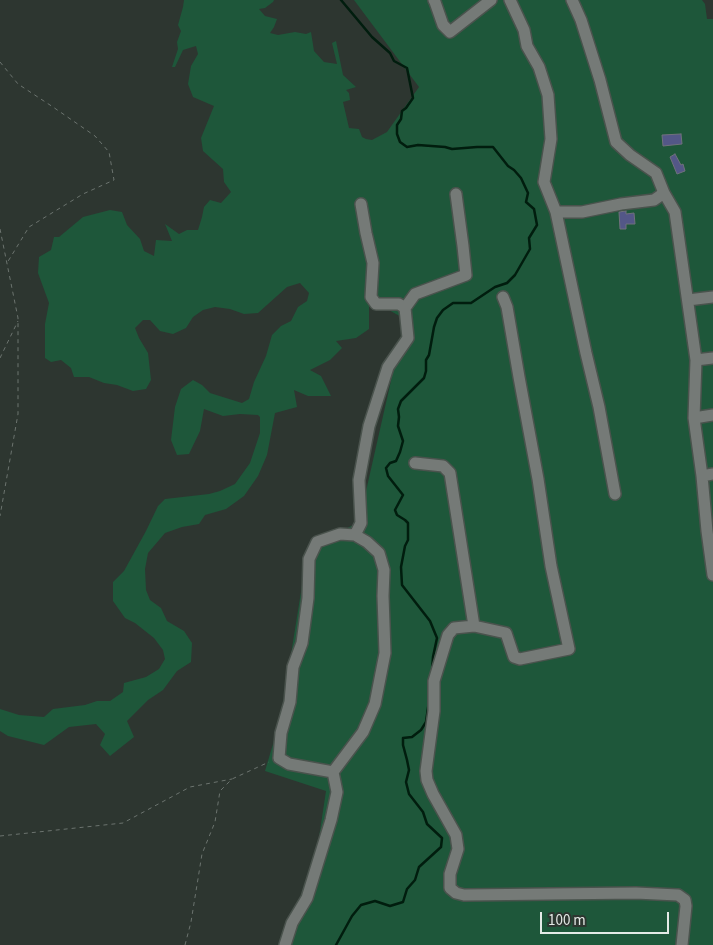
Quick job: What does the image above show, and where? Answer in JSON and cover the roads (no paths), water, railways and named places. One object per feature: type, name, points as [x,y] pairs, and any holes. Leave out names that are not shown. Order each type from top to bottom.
[{"type":"street","points":[[434,0],[443,25],[450,32],[491,0]]},
{"type":"street","points":[[510,0],[524,30],[527,46],[540,67],[548,95],[551,139],[544,182],[556,212],[599,407],[615,494]]},
{"type":"street","points":[[572,0],[581,20],[600,80],[616,142],[630,155],[656,173],[664,193],[675,212],[696,360],[694,418],[708,475],[707,531],[713,575]]},
{"type":"street","points":[[556,212],[582,212],[654,200],[664,193]]},
{"type":"street","points":[[355,535],[361,523],[360,480],[369,426],[388,367],[408,338],[405,308],[415,294],[466,274],[456,194]]},
{"type":"street","points":[[361,204],[373,263],[371,297],[376,304],[399,304],[405,308]]},
{"type":"street","points":[[503,297],[507,306],[518,377],[538,479],[551,566],[569,649],[520,659],[514,657],[506,633],[474,626],[454,628],[448,635],[434,681],[434,711],[426,770],[427,780],[433,794],[456,835],[458,849],[450,874],[450,888],[464,896],[636,893],[678,895],[685,900],[686,906],[682,945]]},
{"type":"street","points":[[688,300],[713,297]]},
{"type":"street","points":[[696,360],[713,358]]},
{"type":"street","points":[[694,418],[713,415]]},
{"type":"street","points":[[415,463],[444,466],[450,473],[474,626]]},
{"type":"street","points":[[285,945],[292,923],[307,898],[332,820],[337,792],[333,772],[362,732],[369,718],[375,704],[385,653],[384,570],[379,553],[367,542],[355,535],[340,534],[317,542],[309,560],[308,598],[302,643],[293,667],[290,702],[281,734],[279,758],[289,764],[333,772]]},
{"type":"waterway","points":[[341,0],[372,37],[390,53],[394,61],[407,68],[413,98],[402,111],[401,119],[397,125],[397,134],[400,142],[407,147],[418,145],[452,149],[493,147],[508,166],[521,178],[528,193],[526,202],[534,209],[537,225],[529,238],[530,249],[515,275],[507,283],[495,287],[471,303],[453,303],[443,310],[437,318],[434,327],[429,355],[426,360],[424,378],[401,401],[398,409],[398,426],[403,441],[396,461],[390,463],[386,468],[388,476],[403,495],[395,510],[397,515],[408,523],[408,540],[401,567],[402,585],[430,621],[437,638],[432,671]]},
{"type":"waterway","points":[[336,945],[352,916],[361,905],[375,901],[390,906],[403,902],[407,889],[415,880],[419,867],[441,847],[442,838],[427,824],[423,812],[409,794],[406,782],[409,770],[403,738],[412,737],[421,730],[426,722],[429,701]]}]
